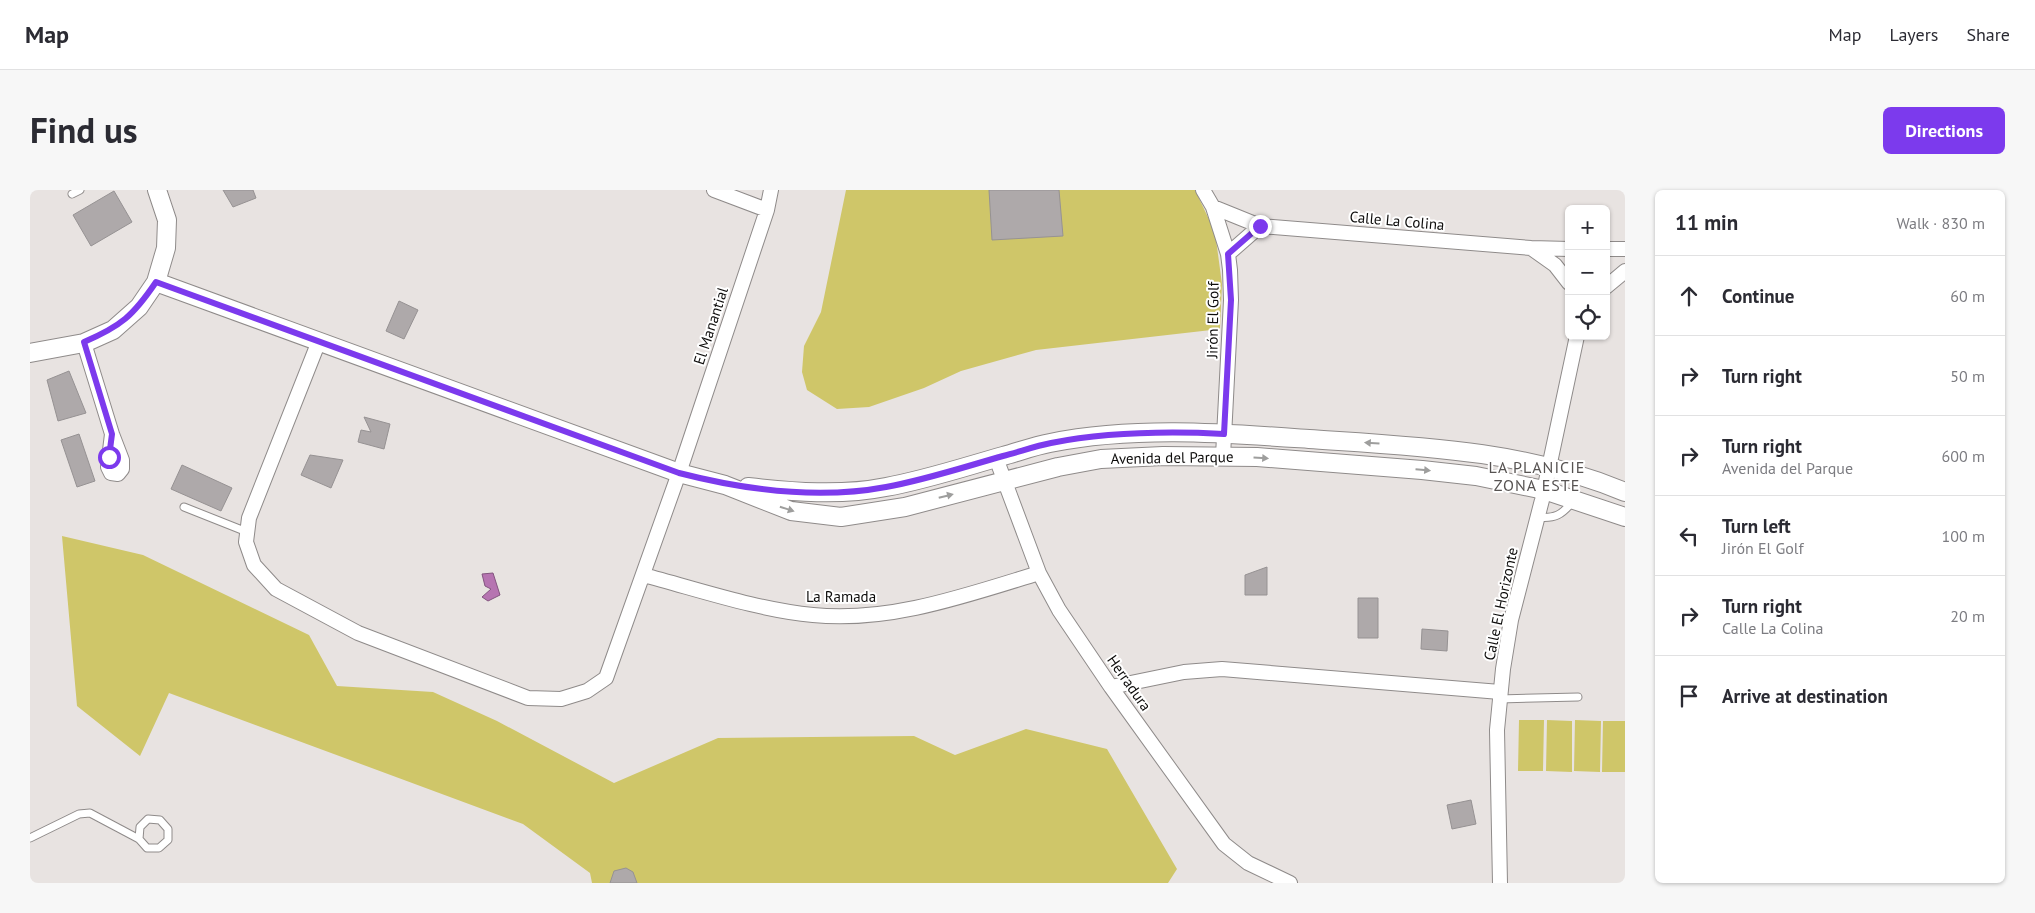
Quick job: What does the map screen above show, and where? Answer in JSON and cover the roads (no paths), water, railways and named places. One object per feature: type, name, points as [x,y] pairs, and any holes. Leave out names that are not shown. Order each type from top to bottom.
[{"type":"street","points":[[30,353],[84,342],[113,330],[139,307],[156,282],[166,248],[166,220],[158,190]]},
{"type":"street","points":[[714,190],[767,210]]},
{"type":"street","name":"El Manantial","points":[[247,532],[246,542],[254,565],[276,589],[358,634],[528,698],[562,699],[587,691],[606,678],[679,473],[767,210],[771,190]]},
{"type":"street","name":"Jirón El Golf","points":[[1202,190],[1213,207],[1228,254],[1231,300],[1223,456]]},
{"type":"street","name":"Calle La Colina","points":[[1213,207],[1260,226],[1531,248],[1565,249]]},
{"type":"street","points":[[1228,254],[1260,226]]},
{"type":"street","points":[[1531,248],[1555,265],[1565,279]]},
{"type":"street","points":[[1610,249],[1625,250]]},
{"type":"street","points":[[1610,284],[1625,271]]},
{"type":"street","name":"Avenida del Parque","points":[[156,282],[679,473],[725,485],[791,511],[841,517],[905,507],[1058,467],[1101,459],[1143,456],[1223,456],[1450,472],[1503,480],[1575,499],[1625,517]]},
{"type":"street","name":"Calle El Horizonte","points":[[1500,883],[1497,760],[1499,696],[1511,620],[1544,490],[1577,340]]},
{"type":"street","points":[[84,342],[112,434]]},
{"type":"street","points":[[247,532],[249,518],[319,342]]},
{"type":"street","name":"Avenida del Parque","points":[[725,485],[786,492],[841,492],[885,488],[1048,443],[1096,436],[1155,432],[1224,434],[1440,450],[1488,456],[1549,468],[1605,484],[1625,492]]},
{"type":"street","name":"Herradura","points":[[996,458],[1039,573],[1059,610],[1111,687],[1224,844],[1248,863],[1290,883]]},
{"type":"street","name":"La Ramada","points":[[643,575],[776,609],[814,615],[850,616],[889,612],[957,599],[1039,573]]},
{"type":"street","points":[[1111,687],[1184,672],[1222,669],[1499,696]]},
{"type":"lane","points":[[72,194],[80,190]]},
{"type":"lane","points":[[1537,517],[1557,516],[1564,512],[1575,499]]},
{"type":"lane","points":[[184,507],[247,532]]},
{"type":"lane","points":[[1499,696],[1578,697]]},
{"type":"lane","points":[[30,838],[80,814],[90,813],[139,839],[147,848],[159,848],[168,840],[168,829],[160,820],[148,819],[140,827],[139,839]]},
{"type":"district","name":"LA PLANICIE ZONA ESTE","points":[[1537,476]]}]
